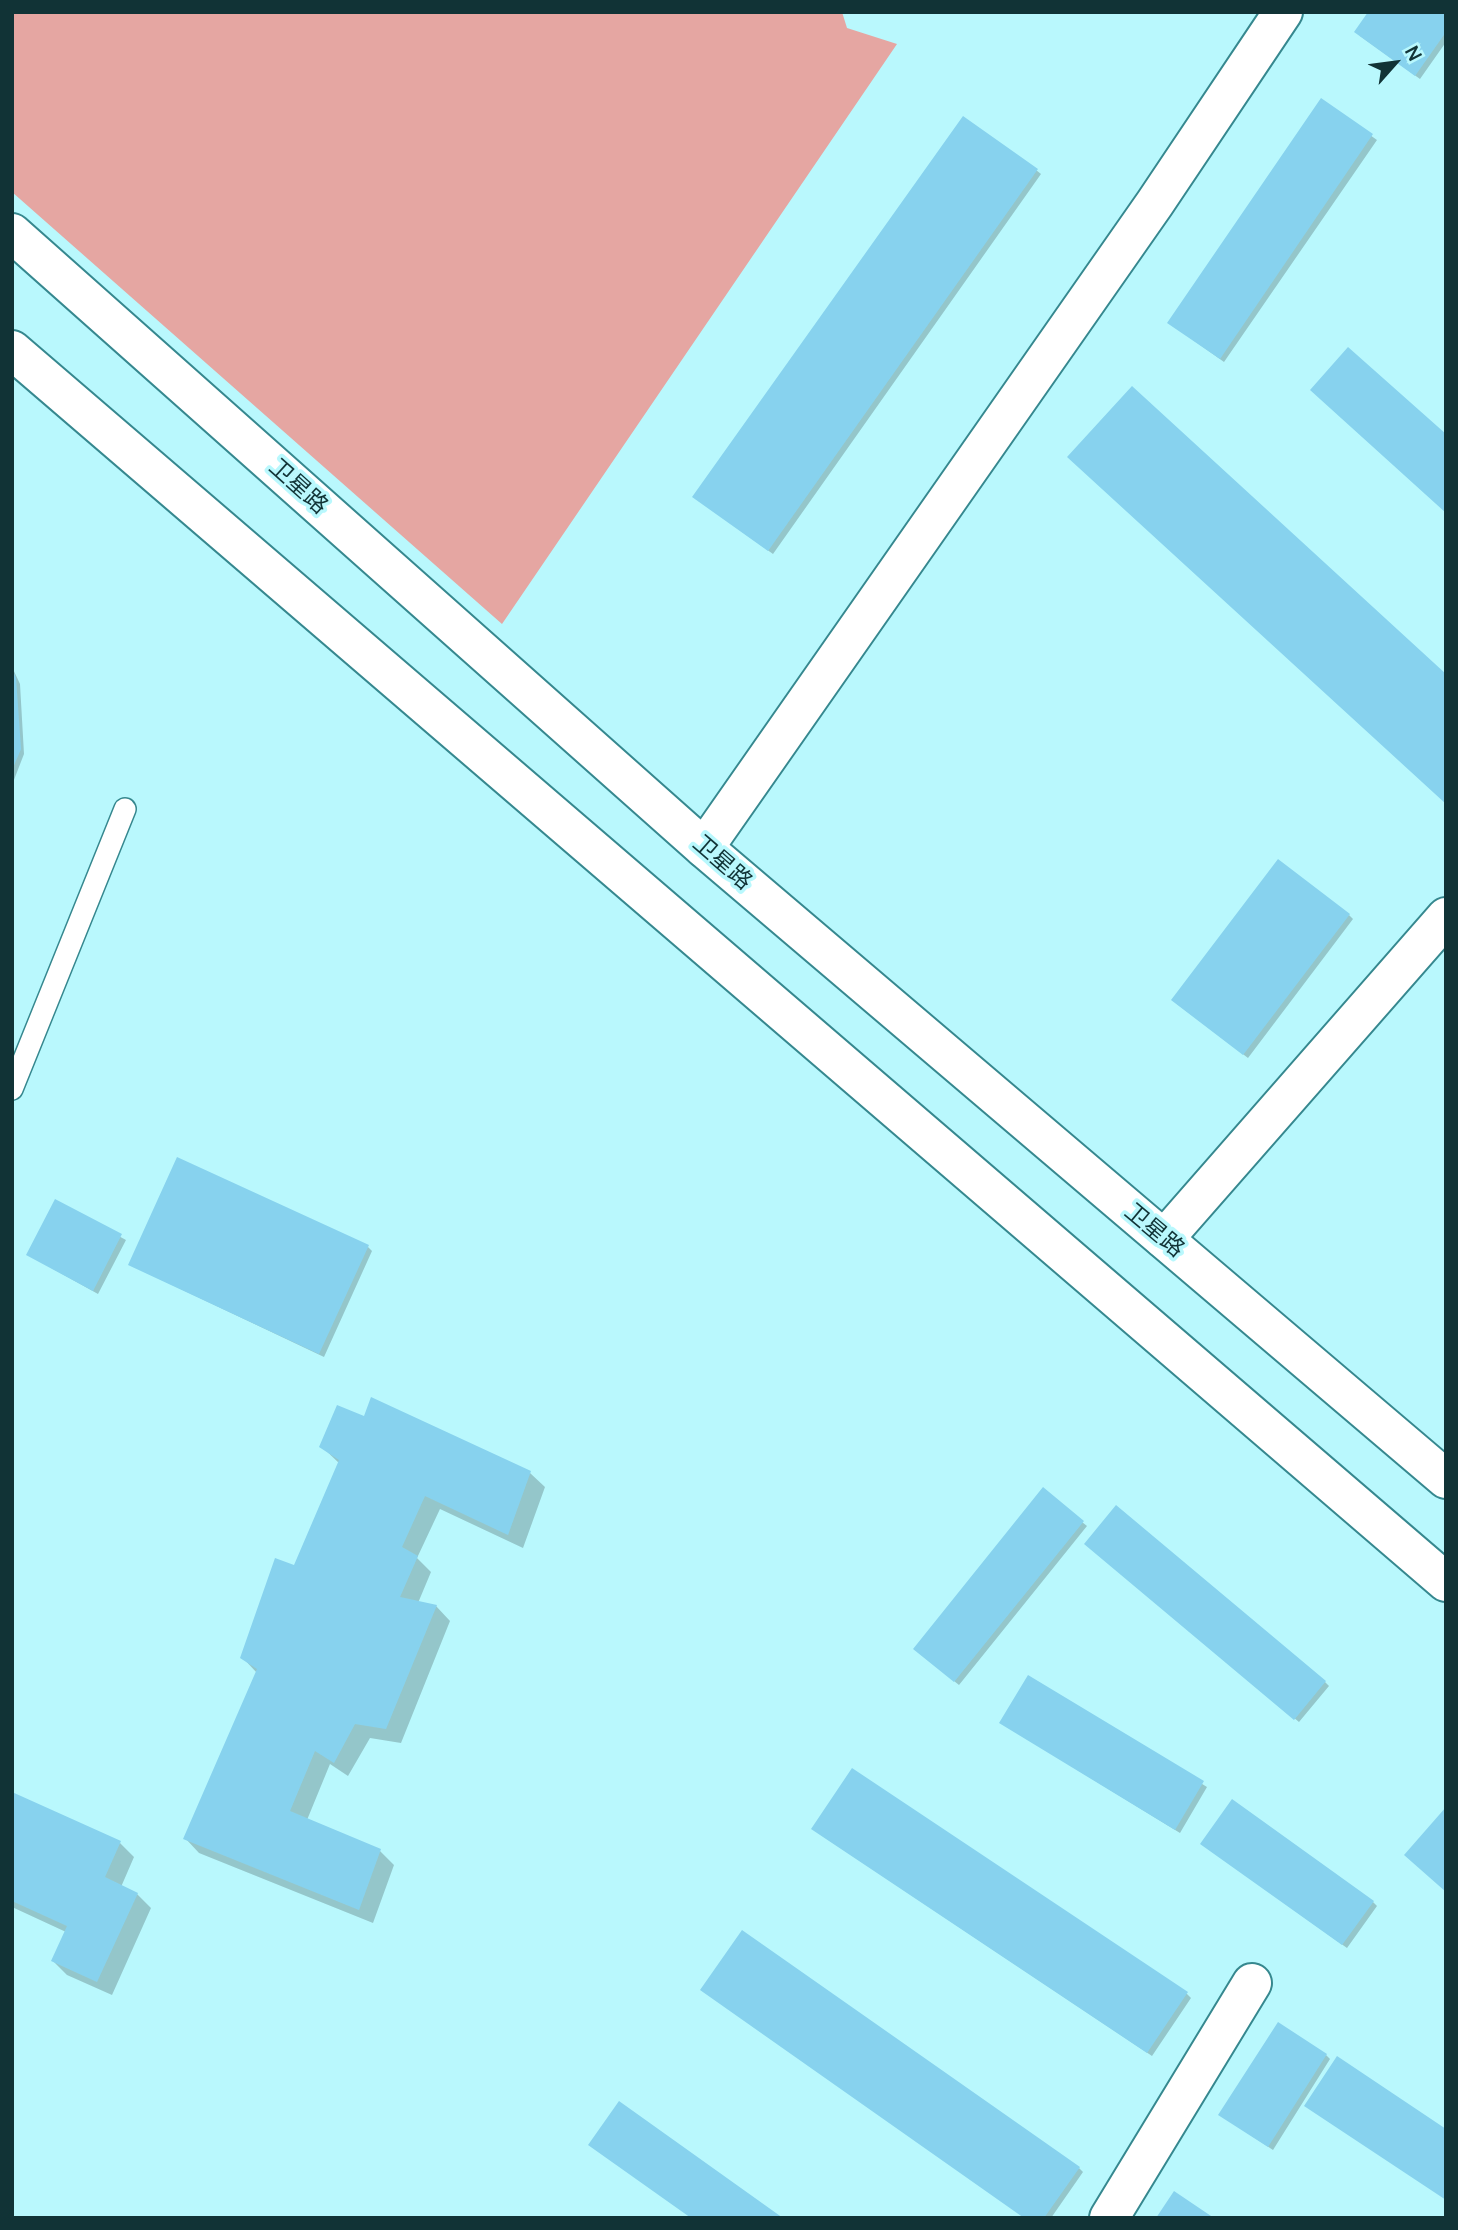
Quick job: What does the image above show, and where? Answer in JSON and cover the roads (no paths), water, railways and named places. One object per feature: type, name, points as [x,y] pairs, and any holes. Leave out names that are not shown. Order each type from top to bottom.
[{"type":"main road","points":[[704,848],[1155,203],[1283,12]]},
{"type":"main road","name":"卫星路","points":[[12,233],[704,848],[1446,1479]]},
{"type":"main road","points":[[12,349],[1446,1582]]},
{"type":"main road","points":[[1164,1239],[1446,917]]},
{"type":"main road","points":[[1109,2218],[1252,1983]]},
{"type":"lane","points":[[12,1088],[125,809]]}]
